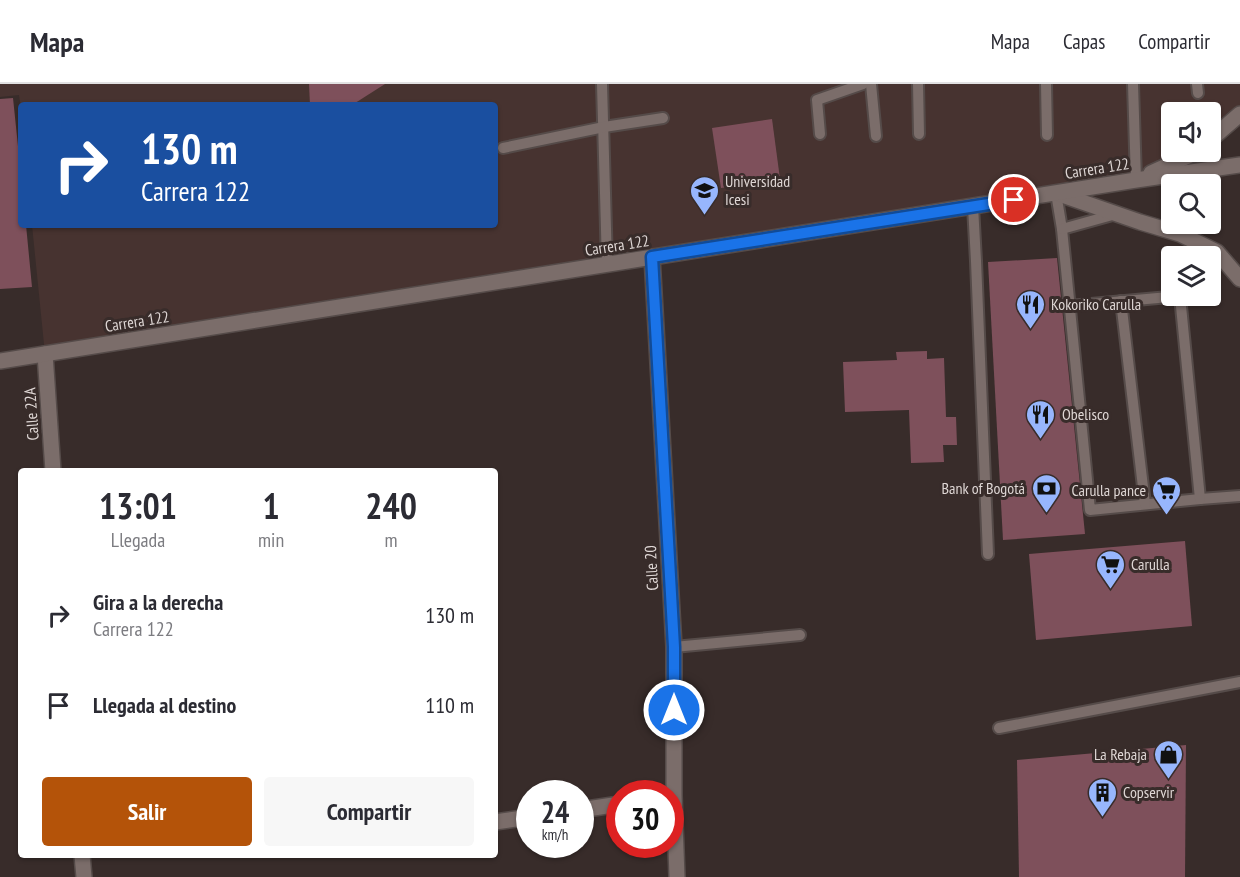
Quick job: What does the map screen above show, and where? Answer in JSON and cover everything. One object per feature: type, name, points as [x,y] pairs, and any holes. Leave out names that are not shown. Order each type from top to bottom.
[{"type":"street","points":[[1221,130],[1240,114]]},
{"type":"street","points":[[1136,180],[1175,162]]},
{"type":"street","name":"Carrera 122","points":[[0,361],[1240,165]]},
{"type":"street","points":[[1056,193],[1180,234],[1217,252],[1240,279]]},
{"type":"street","name":"Calle 20","points":[[652,257],[674,647],[673,780]]},
{"type":"street","name":"Calle 22A","points":[[45,354],[53,468]]},
{"type":"street","points":[[498,822],[516,819]]},
{"type":"street","points":[[82,858],[84,877]]},
{"type":"street","name":"Calle 20","points":[[676,858],[677,877]]},
{"type":"lane","points":[[602,84],[607,264]]},
{"type":"lane","points":[[820,134],[817,100],[863,84]]},
{"type":"lane","points":[[871,84],[876,136]]},
{"type":"lane","points":[[918,84],[919,134]]},
{"type":"lane","points":[[1046,84],[1047,135]]},
{"type":"lane","points":[[1133,84],[1136,180]]},
{"type":"lane","points":[[503,148],[604,127],[663,118]]},
{"type":"lane","points":[[1056,193],[1062,229],[1090,510],[1240,496]]},
{"type":"lane","points":[[973,206],[988,554]]},
{"type":"lane","points":[[1062,229],[1116,214]]},
{"type":"lane","points":[[1069,306],[1180,296],[1200,499]]},
{"type":"lane","points":[[1121,301],[1145,504]]},
{"type":"lane","points":[[674,647],[800,635]]},
{"type":"lane","points":[[999,728],[1240,682]]},
{"type":"shaded area","name":"Universidad Icesi","points":[[0,84],[1240,84],[1240,114],[1221,131],[1221,102],[1161,102],[1161,162],[1175,162],[1136,180],[45,354],[32,228],[498,228],[498,102],[20,102],[19,95],[0,97]]},
{"type":"building","points":[[309,84],[385,84],[357,102],[310,102]]},
{"type":"building","points":[[13,98],[18,146],[18,228],[26,228],[32,287],[0,289],[0,99]]},
{"type":"building","points":[[772,119],[780,179],[721,188],[712,128]]},
{"type":"building","points":[[1057,258],[1085,534],[1003,540],[988,262]]},
{"type":"building","points":[[927,351],[927,359],[944,358],[946,417],[956,417],[957,445],[943,445],[944,462],[911,463],[909,410],[845,412],[843,362],[897,360],[896,352]]},
{"type":"building","name":"Carulla","points":[[1185,541],[1192,626],[1036,640],[1029,554]]},
{"type":"building","name":"Copservir","points":[[1186,745],[1185,877],[1019,877],[1017,760]]},
{"type":"place","name":"Universidad Icesi","points":[[704,216]]},
{"type":"place","name":"Kokoriko Carulla","points":[[1030,330]]},
{"type":"place","name":"Obelisco","points":[[1041,440]]},
{"type":"place","name":"Bank of Bogotá","points":[[1046,514]]},
{"type":"place","name":"Carulla pance","points":[[1167,516]]},
{"type":"place","name":"Carulla","points":[[1110,590]]},
{"type":"place","name":"La Rebaja","points":[[1168,780]]},
{"type":"place","name":"Copservir","points":[[1102,818]]},
{"type":"route","points":[[674,710],[674,647],[652,257],[1014,200]]}]
